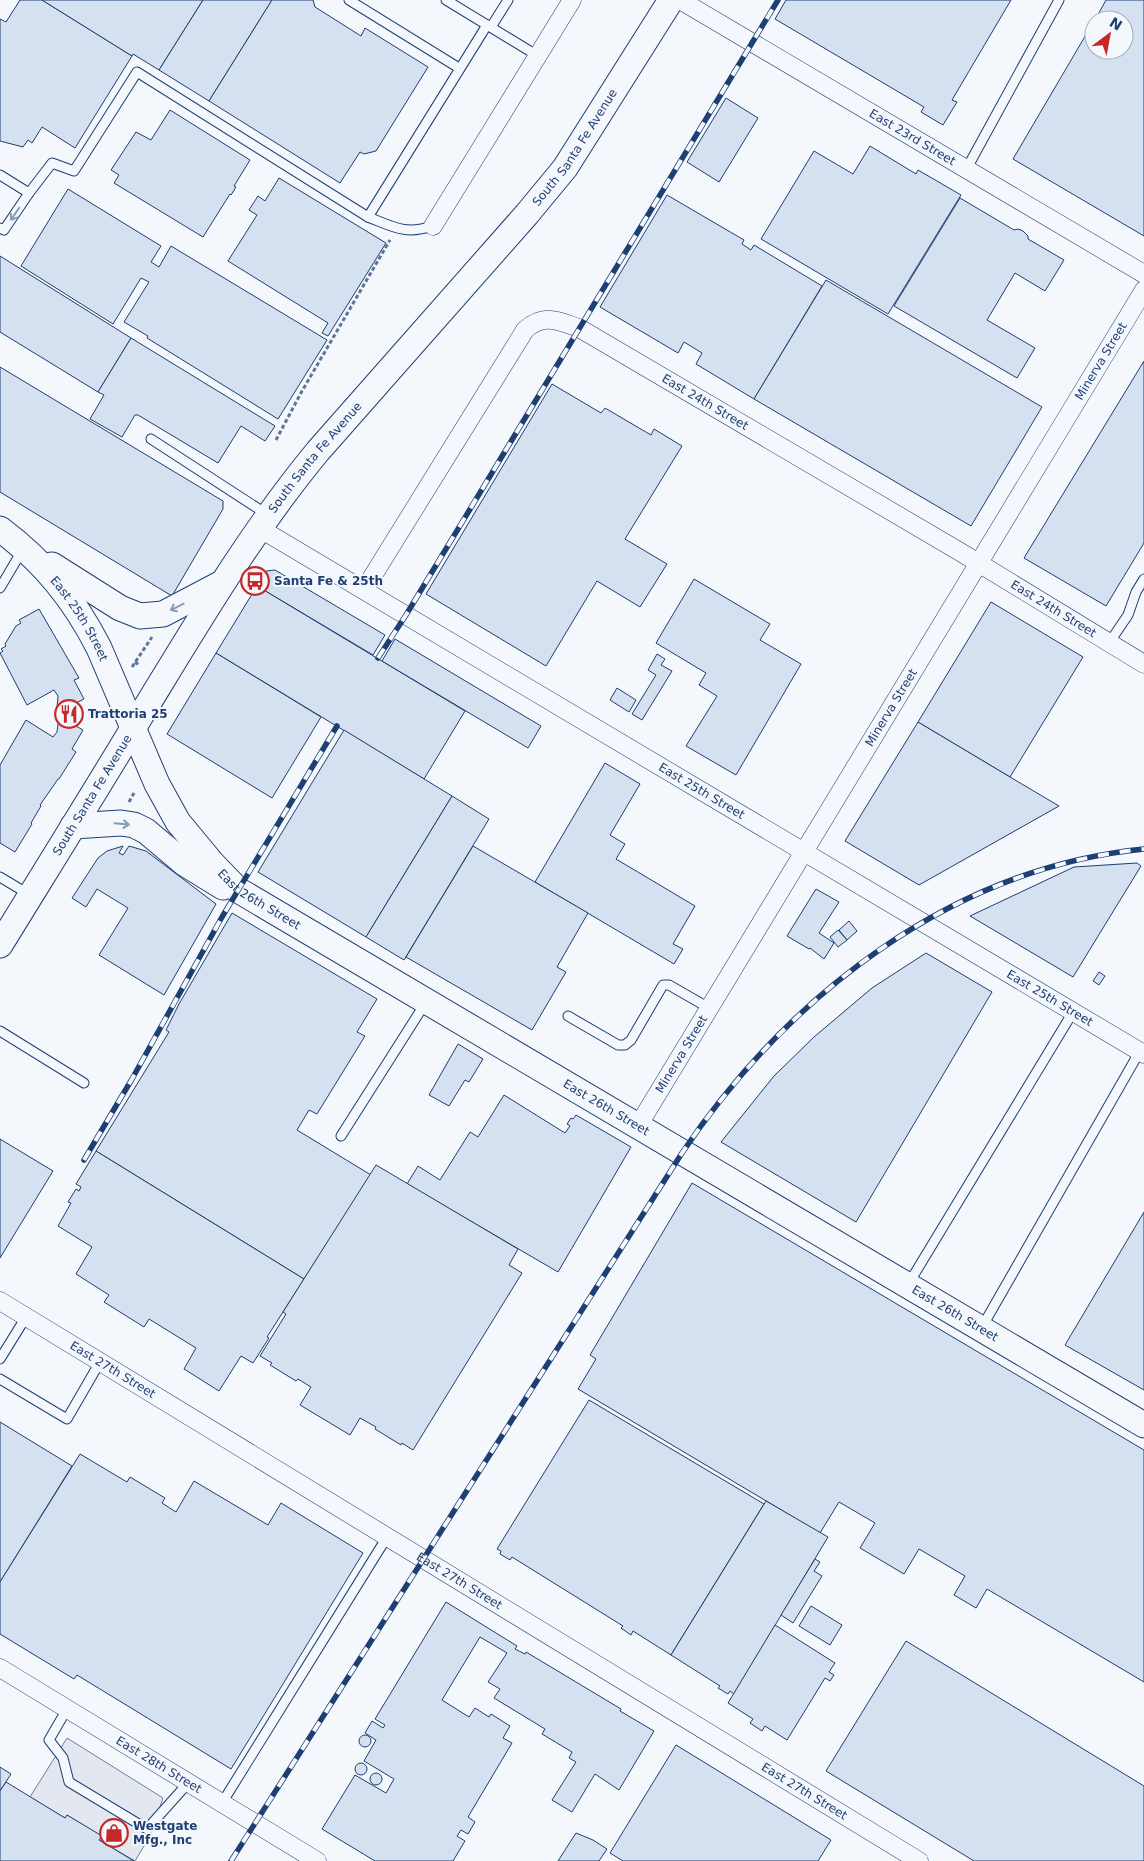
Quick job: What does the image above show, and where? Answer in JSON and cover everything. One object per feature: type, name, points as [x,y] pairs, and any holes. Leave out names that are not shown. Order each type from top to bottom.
[{"type":"main road","name":"South Santa Fe Avenue","points":[[0,945],[220,584],[264,521],[318,451],[527,214],[565,168],[671,0]]},
{"type":"main road","name":"East 25th Street","points":[[0,529],[24,547],[54,577],[90,630],[134,728]]},
{"type":"main road","points":[[24,547],[120,608],[140,616],[163,614],[220,584]]},
{"type":"main road","name":"East 26th Street","points":[[134,728],[158,784],[178,822],[212,863],[238,890],[1144,1425]]},
{"type":"main road","points":[[73,826],[121,823],[134,825],[146,831],[184,863],[236,894],[270,910]]},
{"type":"street","points":[[433,226],[572,0]]},
{"type":"street","name":"East 23rd Street","points":[[680,0],[1144,274]]},
{"type":"street","name":"Minerva Street","points":[[638,1126],[1144,290]]},
{"type":"street","name":"East 24th Street","points":[[364,590],[525,330],[531,324],[542,319],[558,321],[580,328],[978,563],[1144,664]]},
{"type":"street","name":"East 25th Street","points":[[264,521],[364,590],[1142,1052]]},
{"type":"street","name":"East 27th Street","points":[[0,1301],[919,1861]]},
{"type":"street","name":"East 28th Street","points":[[0,1668],[317,1861]]},
{"type":"lane","points":[[349,0],[459,68]]},
{"type":"lane","points":[[446,0],[538,56]]},
{"type":"lane","points":[[368,217],[459,68],[508,0]]},
{"type":"lane","points":[[967,168],[1059,0]]},
{"type":"lane","points":[[0,228],[4,230],[29,193],[52,164],[74,170],[136,72],[368,217],[401,230],[419,231],[433,226]]},
{"type":"lane","points":[[0,175],[29,193]]},
{"type":"lane","points":[[151,439],[264,521]]},
{"type":"lane","points":[[0,588],[24,547]]},
{"type":"lane","points":[[1109,643],[1128,615],[1136,592],[1144,579]]},
{"type":"lane","points":[[0,877],[31,895]]},
{"type":"lane","points":[[568,1016],[618,1045],[625,1045],[631,1040],[664,985],[669,985],[709,1008]]},
{"type":"lane","points":[[340,1136],[426,1002]]},
{"type":"lane","points":[[908,1286],[1073,1012]]},
{"type":"lane","points":[[0,1031],[84,1083]]},
{"type":"lane","points":[[981,1329],[1142,1052]]},
{"type":"lane","points":[[0,1359],[26,1316]]},
{"type":"lane","points":[[0,1379],[67,1420],[100,1362]]},
{"type":"lane","points":[[222,1803],[387,1537]]},
{"type":"lane","points":[[67,1709],[49,1740],[63,1758],[68,1782],[147,1829],[189,1782]]},
{"type":"path","points":[[276,440],[302,391],[396,228]]},
{"type":"path","points":[[132,667],[153,634]]},
{"type":"path","points":[[135,662],[139,665]]},
{"type":"shaded area","points":[[67,1738],[163,1798],[150,1836],[135,1861],[99,1840],[101,1836],[67,1815],[65,1818],[30,1797]]},
{"type":"building","points":[[20,0],[42,0],[132,56],[75,148],[42,127],[32,143],[28,140],[23,147],[0,141],[0,19],[6,22]]},
{"type":"building","points":[[42,0],[203,0],[159,70],[133,54],[132,56]]},
{"type":"building","points":[[203,0],[272,0],[209,101],[159,70]]},
{"type":"building","points":[[272,0],[313,0],[315,7],[361,36],[365,28],[428,67],[376,151],[364,154],[360,152],[340,183],[209,101]]},
{"type":"building","points":[[786,0],[1011,0],[952,100],[957,102],[943,125],[921,112],[924,107],[775,19]]},
{"type":"building","points":[[1106,0],[1144,0],[1144,236],[1013,159],[1084,38],[1084,60],[1134,60],[1134,10],[1100,10]]},
{"type":"building","points":[[726,98],[758,118],[719,182],[687,162]]},
{"type":"building","points":[[170,110],[250,160],[234,186],[236,187],[203,237],[114,183],[119,175],[111,170],[136,132],[151,140]]},
{"type":"building","points":[[870,146],[916,174],[918,170],[961,195],[888,314],[761,239],[814,151],[853,174]]},
{"type":"building","points":[[279,178],[386,243],[328,336],[322,333],[328,323],[228,261],[257,215],[249,210],[258,196],[265,201]]},
{"type":"building","points":[[68,189],[161,246],[151,262],[159,267],[171,246],[327,340],[278,419],[124,322],[149,282],[141,278],[113,324],[21,266]]},
{"type":"building","points":[[667,195],[744,240],[742,244],[751,250],[754,245],[822,286],[754,399],[696,364],[702,353],[684,342],[678,353],[600,307]]},
{"type":"building","points":[[960,198],[1014,230],[1023,231],[1028,236],[1028,239],[1064,260],[1045,291],[1015,273],[987,320],[1035,348],[1017,378],[894,306]]},
{"type":"building","points":[[0,256],[131,338],[98,392],[0,332]]},
{"type":"building","points":[[826,280],[1042,407],[971,526],[754,399]]},
{"type":"building","points":[[131,338],[275,426],[265,441],[241,426],[218,463],[138,415],[135,415],[122,437],[90,419],[104,395],[98,392]]},
{"type":"building","points":[[1144,361],[1144,543],[1106,606],[1024,558]]},
{"type":"building","points":[[0,367],[223,501],[223,509],[172,596],[0,492]]},
{"type":"building","points":[[552,384],[601,413],[605,408],[651,435],[654,429],[682,446],[625,539],[667,564],[640,607],[597,581],[546,666],[426,594]]},
{"type":"building","points":[[275,570],[385,635],[373,655],[257,586],[266,571]]},
{"type":"building","points":[[694,579],[770,624],[760,640],[801,664],[736,775],[686,746],[717,696],[699,685],[706,673],[656,643]]},
{"type":"building","points":[[257,586],[465,711],[424,779],[216,653]]},
{"type":"building","points":[[991,602],[1083,657],[1010,777],[918,722]]},
{"type":"building","points":[[39,609],[79,678],[74,680],[84,699],[74,704],[74,725],[83,730],[72,749],[76,752],[40,805],[32,824],[15,852],[0,843],[0,765],[26,720],[53,737],[57,732],[60,708],[57,708],[58,696],[54,690],[27,705],[0,653],[3,651],[1,649],[6,646],[5,644],[16,626],[21,623],[19,620]]},
{"type":"building","points":[[395,639],[541,726],[528,748],[382,661]]},
{"type":"building","points":[[216,653],[321,717],[272,798],[167,734]]},
{"type":"building","points":[[657,654],[665,659],[661,665],[672,671],[642,720],[632,714],[656,675],[648,670]]},
{"type":"building","points":[[617,688],[636,700],[629,712],[610,700]]},
{"type":"building","points":[[918,722],[1059,806],[919,885],[845,841]]},
{"type":"building","points":[[344,730],[452,796],[366,937],[258,872]]},
{"type":"building","points":[[605,763],[640,784],[610,835],[625,844],[616,859],[695,906],[673,944],[683,949],[674,964],[535,882]]},
{"type":"building","points":[[452,796],[489,819],[404,960],[366,937]]},
{"type":"building","points":[[123,846],[119,853],[123,855],[129,846],[146,851],[216,904],[164,995],[99,955],[128,908],[97,889],[86,907],[72,898],[98,858],[107,851]]},
{"type":"building","points":[[473,846],[588,913],[557,967],[566,972],[532,1030],[406,957]]},
{"type":"building","points":[[1137,863],[1141,866],[1073,977],[970,916],[1074,867]]},
{"type":"building","points":[[816,889],[839,902],[819,933],[834,943],[824,959],[810,948],[787,936]]},
{"type":"building","points":[[232,913],[377,999],[357,1032],[365,1036],[317,1114],[309,1110],[297,1130],[371,1175],[304,1279],[96,1151],[169,1032],[166,1030],[179,1004]]},
{"type":"building","points":[[849,921],[857,931],[847,940],[839,930]]},
{"type":"building","points":[[838,930],[847,940],[838,947],[830,937]]},
{"type":"building","points":[[926,953],[992,992],[856,1222],[721,1142],[774,1076],[814,1037],[872,988]]},
{"type":"building","points":[[1099,972],[1105,976],[1099,985],[1093,981]]},
{"type":"building","points":[[458,1044],[483,1059],[469,1082],[465,1080],[449,1106],[429,1095]]},
{"type":"building","points":[[504,1095],[565,1133],[570,1126],[567,1124],[576,1115],[631,1147],[558,1272],[407,1184],[418,1166],[440,1180],[470,1132],[478,1137]]},
{"type":"building","points":[[0,1139],[53,1171],[0,1258]]},
{"type":"building","points":[[96,1151],[304,1279],[267,1337],[269,1338],[253,1363],[241,1356],[219,1391],[184,1369],[196,1348],[149,1319],[144,1327],[104,1302],[109,1295],[76,1274],[92,1247],[58,1226],[71,1203],[68,1202],[76,1189],[79,1191],[81,1187],[76,1184]]},
{"type":"building","points":[[376,1165],[518,1249],[509,1265],[522,1273],[413,1450],[402,1443],[401,1445],[360,1418],[350,1435],[300,1405],[311,1387],[298,1379],[296,1381],[270,1365],[272,1363],[260,1356],[286,1314],[283,1312]]},
{"type":"building","points":[[692,1183],[1144,1450],[1144,1682],[987,1589],[976,1608],[954,1595],[965,1576],[919,1549],[904,1574],[860,1548],[875,1523],[839,1502],[820,1533],[578,1389],[596,1359],[590,1355]]},
{"type":"building","points":[[1144,1212],[1144,1390],[1065,1345]]},
{"type":"building","points":[[589,1400],[764,1504],[671,1655],[633,1631],[631,1635],[621,1628],[623,1626],[512,1557],[510,1560],[500,1554],[501,1551],[497,1549]]},
{"type":"building","points":[[0,1422],[72,1466],[0,1582]]},
{"type":"building","points":[[80,1454],[127,1482],[130,1477],[165,1498],[162,1503],[176,1512],[194,1481],[268,1525],[281,1503],[363,1553],[231,1769],[77,1675],[74,1679],[0,1634],[0,1582]]},
{"type":"building","points":[[766,1501],[828,1537],[734,1694],[730,1691],[728,1694],[718,1688],[720,1686],[671,1655]]},
{"type":"building","points":[[815,1559],[820,1562],[814,1571],[822,1576],[793,1623],[781,1615]]},
{"type":"building","points":[[446,1602],[517,1646],[515,1649],[525,1654],[526,1652],[654,1731],[619,1790],[595,1774],[572,1812],[552,1800],[576,1762],[569,1758],[572,1752],[542,1734],[545,1729],[494,1698],[500,1689],[488,1682],[507,1653],[480,1637],[442,1700],[469,1717],[475,1708],[489,1717],[491,1714],[510,1726],[503,1738],[512,1743],[468,1817],[475,1822],[468,1834],[461,1830],[457,1836],[465,1841],[453,1861],[375,1861],[322,1829],[355,1775],[386,1793],[394,1779],[364,1761],[376,1740],[365,1733],[372,1721],[383,1728],[385,1725],[375,1719]]},
{"type":"building","points":[[811,1606],[842,1625],[830,1645],[799,1626]]},
{"type":"building","points":[[775,1625],[835,1663],[829,1672],[834,1675],[830,1681],[825,1678],[787,1740],[765,1726],[762,1731],[750,1723],[753,1719],[728,1703]]},
{"type":"building","points":[[906,1641],[1144,1786],[1144,1861],[974,1861],[826,1771]]},
{"type":"building","points":[[365,1735],[371,1741],[365,1747],[359,1741]]},
{"type":"building","points":[[676,1745],[831,1840],[818,1861],[623,1861],[610,1853]]},
{"type":"building","points":[[361,1763],[367,1769],[361,1775],[355,1769]]},
{"type":"building","points":[[0,1767],[11,1774],[0,1791]]},
{"type":"building","points":[[376,1773],[382,1779],[376,1785],[370,1779]]},
{"type":"building","points":[[6,1782],[65,1818],[67,1815],[102,1836],[99,1840],[134,1861],[0,1861],[0,1791]]},
{"type":"building","points":[[576,1833],[593,1840],[607,1849],[599,1861],[558,1861]]},
{"type":"railway","points":[[378,658],[406,615],[778,0]]},
{"type":"railway","points":[[84,1160],[132,1079],[222,917],[337,726]]},
{"type":"railway","points":[[231,1861],[682,1153],[724,1096],[772,1042],[824,993],[880,949],[941,912],[1005,882],[1073,861],[1144,849]]},
{"type":"place","name":"Santa Fe & 25th","points":[[255,581]]},
{"type":"place","name":"Trattoria 25","points":[[69,714]]},
{"type":"place","name":"Westgate Mfg., Inc","points":[[114,1833]]}]
